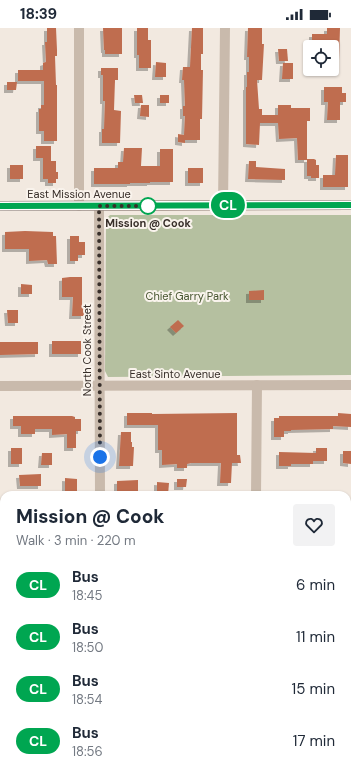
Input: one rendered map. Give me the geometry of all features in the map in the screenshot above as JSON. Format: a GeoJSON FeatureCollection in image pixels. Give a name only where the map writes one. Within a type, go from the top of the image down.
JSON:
{"type":"FeatureCollection","features":[{"type":"Feature","properties":{"kind":"main road","name":"East Mission Avenue"},"geometry":{"type":"LineString","coordinates":[[0,206],[351,205]]}},
{"type":"Feature","properties":{"kind":"street"},"geometry":{"type":"LineString","coordinates":[[78,206],[79,28]]}},
{"type":"Feature","properties":{"kind":"street"},"geometry":{"type":"LineString","coordinates":[[223,205],[225,28]]}},
{"type":"Feature","properties":{"kind":"street","name":"North Cook Street"},"geometry":{"type":"LineString","coordinates":[[99,206],[100,491]]}},
{"type":"Feature","properties":{"kind":"street","name":"East Sinto Avenue"},"geometry":{"type":"LineString","coordinates":[[0,386],[351,384]]}},
{"type":"Feature","properties":{"kind":"street"},"geometry":{"type":"LineString","coordinates":[[256,491],[257,385]]}},
{"type":"Feature","properties":{"kind":"green space","name":"Chief Garry Park"},"geometry":{"type":"Polygon","coordinates":[[[110,215],[351,215],[351,375],[108,377],[105,371],[106,219],[110,215]]]}},
{"type":"Feature","properties":{"kind":"building"},"geometry":{"type":"Polygon","coordinates":[[[47,28],[56,28],[57,56],[55,56],[57,85],[57,141],[44,141],[44,131],[39,131],[39,109],[41,109],[41,105],[44,105],[44,81],[18,81],[18,70],[43,70],[43,63],[46,62],[45,42],[47,42],[47,28]]]}},
{"type":"Feature","properties":{"kind":"building"},"geometry":{"type":"Polygon","coordinates":[[[103,28],[122,28],[122,54],[105,54],[103,28]]]}},
{"type":"Feature","properties":{"kind":"building"},"geometry":{"type":"Polygon","coordinates":[[[137,28],[148,28],[148,40],[151,40],[151,68],[139,68],[139,55],[137,55],[137,28]]]}},
{"type":"Feature","properties":{"kind":"building"},"geometry":{"type":"Polygon","coordinates":[[[192,28],[203,28],[203,54],[201,54],[201,70],[203,70],[202,119],[200,119],[200,140],[185,140],[185,143],[178,142],[178,134],[184,135],[185,116],[183,116],[183,106],[185,106],[184,80],[182,80],[183,67],[190,67],[192,28]]]}},
{"type":"Feature","properties":{"kind":"building"},"geometry":{"type":"Polygon","coordinates":[[[248,28],[262,28],[262,44],[264,44],[262,80],[257,80],[259,109],[262,109],[262,115],[278,115],[278,105],[291,105],[291,108],[310,108],[310,121],[307,121],[307,160],[298,160],[297,138],[279,139],[278,123],[260,123],[259,145],[246,144],[246,87],[247,72],[249,72],[249,57],[247,57],[248,28]]]}},
{"type":"Feature","properties":{"kind":"building"},"geometry":{"type":"Polygon","coordinates":[[[327,28],[340,28],[339,60],[339,40],[312,40],[312,34],[327,34],[327,28]]]}},
{"type":"Feature","properties":{"kind":"building"},"geometry":{"type":"Polygon","coordinates":[[[278,49],[287,49],[288,61],[279,61],[278,49]]]}},
{"type":"Feature","properties":{"kind":"building"},"geometry":{"type":"Polygon","coordinates":[[[156,62],[166,63],[166,77],[155,77],[156,62]]]}},
{"type":"Feature","properties":{"kind":"building"},"geometry":{"type":"Polygon","coordinates":[[[283,63],[293,63],[293,79],[282,79],[283,63]]]}},
{"type":"Feature","properties":{"kind":"building"},"geometry":{"type":"Polygon","coordinates":[[[101,68],[118,68],[118,80],[115,80],[114,110],[121,111],[120,143],[102,143],[105,101],[103,101],[103,75],[101,75],[101,68]]]}},
{"type":"Feature","properties":{"kind":"building"},"geometry":{"type":"Polygon","coordinates":[[[7,82],[17,82],[16,90],[7,90],[7,82]]]}},
{"type":"Feature","properties":{"kind":"building"},"geometry":{"type":"Polygon","coordinates":[[[324,87],[342,87],[342,93],[346,93],[346,102],[340,102],[340,120],[327,120],[328,102],[324,102],[324,87]]]}},
{"type":"Feature","properties":{"kind":"building"},"geometry":{"type":"Polygon","coordinates":[[[134,95],[142,95],[143,103],[135,103],[134,95]]]}},
{"type":"Feature","properties":{"kind":"building"},"geometry":{"type":"Polygon","coordinates":[[[160,95],[169,95],[169,103],[160,103],[160,95]]]}},
{"type":"Feature","properties":{"kind":"building"},"geometry":{"type":"Polygon","coordinates":[[[141,105],[149,105],[149,117],[140,116],[141,105]]]}},
{"type":"Feature","properties":{"kind":"building"},"geometry":{"type":"Polygon","coordinates":[[[36,146],[51,146],[51,161],[56,161],[56,172],[58,172],[58,179],[56,179],[56,183],[48,183],[48,179],[43,179],[43,158],[36,158],[36,146]]]}},
{"type":"Feature","properties":{"kind":"building"},"geometry":{"type":"Polygon","coordinates":[[[124,148],[142,148],[141,166],[160,166],[160,149],[173,149],[173,182],[94,184],[94,168],[118,168],[118,162],[123,162],[124,148]]]}},
{"type":"Feature","properties":{"kind":"building"},"geometry":{"type":"Polygon","coordinates":[[[336,155],[348,155],[348,187],[323,187],[323,175],[335,175],[336,155]]]}},
{"type":"Feature","properties":{"kind":"building"},"geometry":{"type":"Polygon","coordinates":[[[307,159],[316,160],[316,165],[319,165],[319,178],[311,178],[311,176],[307,176],[307,159]]]}},
{"type":"Feature","properties":{"kind":"building"},"geometry":{"type":"Polygon","coordinates":[[[249,161],[256,161],[256,167],[285,169],[285,180],[248,179],[249,161]]]}},
{"type":"Feature","properties":{"kind":"building"},"geometry":{"type":"Polygon","coordinates":[[[10,165],[23,165],[23,179],[10,179],[10,165]]]}},
{"type":"Feature","properties":{"kind":"building"},"geometry":{"type":"Polygon","coordinates":[[[188,168],[203,168],[203,183],[188,183],[188,168]]]}},
{"type":"Feature","properties":{"kind":"building"},"geometry":{"type":"Polygon","coordinates":[[[5,232],[53,232],[53,236],[56,236],[57,264],[48,264],[47,260],[29,261],[29,249],[5,249],[5,232]]]}},
{"type":"Feature","properties":{"kind":"building"},"geometry":{"type":"Polygon","coordinates":[[[70,236],[79,236],[79,242],[85,242],[85,255],[78,255],[78,261],[70,261],[70,236]]]}},
{"type":"Feature","properties":{"kind":"building"},"geometry":{"type":"Polygon","coordinates":[[[82,277],[82,306],[84,306],[84,316],[72,316],[73,297],[62,297],[62,278],[82,277]]]}},
{"type":"Feature","properties":{"kind":"building"},"geometry":{"type":"Polygon","coordinates":[[[21,284],[32,285],[32,294],[21,294],[21,284]]]}},
{"type":"Feature","properties":{"kind":"building"},"geometry":{"type":"Polygon","coordinates":[[[264,290],[264,300],[249,300],[249,291],[264,290]]]}},
{"type":"Feature","properties":{"kind":"building"},"geometry":{"type":"Polygon","coordinates":[[[7,310],[18,310],[18,323],[8,323],[7,310]]]}},
{"type":"Feature","properties":{"kind":"building"},"geometry":{"type":"Polygon","coordinates":[[[178,320],[184,326],[176,333],[170,327],[178,320]]]}},
{"type":"Feature","properties":{"kind":"building"},"geometry":{"type":"Polygon","coordinates":[[[52,341],[81,341],[81,354],[52,354],[52,341]]]}},
{"type":"Feature","properties":{"kind":"building"},"geometry":{"type":"Polygon","coordinates":[[[0,342],[38,342],[38,354],[0,355],[0,342]]]}},
{"type":"Feature","properties":{"kind":"building"},"geometry":{"type":"Polygon","coordinates":[[[127,413],[237,413],[237,455],[240,455],[241,463],[232,463],[231,483],[220,483],[221,463],[191,463],[187,464],[187,468],[177,468],[177,464],[162,465],[162,450],[158,450],[158,425],[127,425],[127,413]]]}},
{"type":"Feature","properties":{"kind":"building"},"geometry":{"type":"Polygon","coordinates":[[[338,413],[351,414],[351,427],[333,426],[333,429],[291,430],[284,431],[284,437],[274,437],[274,418],[279,418],[279,416],[338,416],[338,413]]]}},
{"type":"Feature","properties":{"kind":"building"},"geometry":{"type":"Polygon","coordinates":[[[13,416],[72,416],[75,417],[75,419],[81,419],[81,431],[76,431],[76,448],[67,448],[67,434],[52,435],[52,429],[35,429],[35,434],[21,434],[21,426],[13,426],[13,416]]]}},
{"type":"Feature","properties":{"kind":"building"},"geometry":{"type":"Polygon","coordinates":[[[121,432],[131,432],[132,447],[134,447],[133,466],[119,466],[121,432]]]}},
{"type":"Feature","properties":{"kind":"building"},"geometry":{"type":"Polygon","coordinates":[[[11,448],[22,448],[22,464],[11,464],[11,448]]]}},
{"type":"Feature","properties":{"kind":"building"},"geometry":{"type":"Polygon","coordinates":[[[316,448],[327,448],[327,461],[313,461],[313,464],[291,464],[291,466],[279,466],[279,452],[316,453],[316,448]]]}},
{"type":"Feature","properties":{"kind":"building"},"geometry":{"type":"Polygon","coordinates":[[[343,451],[351,451],[351,464],[343,463],[343,451]]]}},
{"type":"Feature","properties":{"kind":"building"},"geometry":{"type":"Polygon","coordinates":[[[42,453],[52,453],[52,465],[41,465],[42,453]]]}},
{"type":"Feature","properties":{"kind":"building"},"geometry":{"type":"Polygon","coordinates":[[[41,474],[41,486],[20,486],[19,475],[41,474]]]}},
{"type":"Feature","properties":{"kind":"building"},"geometry":{"type":"Polygon","coordinates":[[[65,478],[77,479],[77,491],[65,491],[65,478]]]}},
{"type":"Feature","properties":{"kind":"building"},"geometry":{"type":"Polygon","coordinates":[[[177,479],[187,479],[186,487],[177,487],[177,479]]]}},
{"type":"Feature","properties":{"kind":"building"},"geometry":{"type":"Polygon","coordinates":[[[138,480],[138,491],[117,491],[117,481],[138,480]]]}},
{"type":"Feature","properties":{"kind":"building"},"geometry":{"type":"Polygon","coordinates":[[[157,482],[169,483],[168,491],[157,491],[157,482]]]}},
{"type":"Feature","properties":{"kind":"bus line","name":"CL"},"geometry":{"type":"LineString","coordinates":[[0,206],[351,205]]}},
{"type":"Feature","properties":{"kind":"place","name":"Mission @ Cook"},"geometry":{"type":"Point","coordinates":[148,206]}},
{"type":"Feature","properties":{"kind":"route"},"geometry":{"type":"LineString","coordinates":[[100,457],[99,206],[151,206],[148,206]]}}]}
